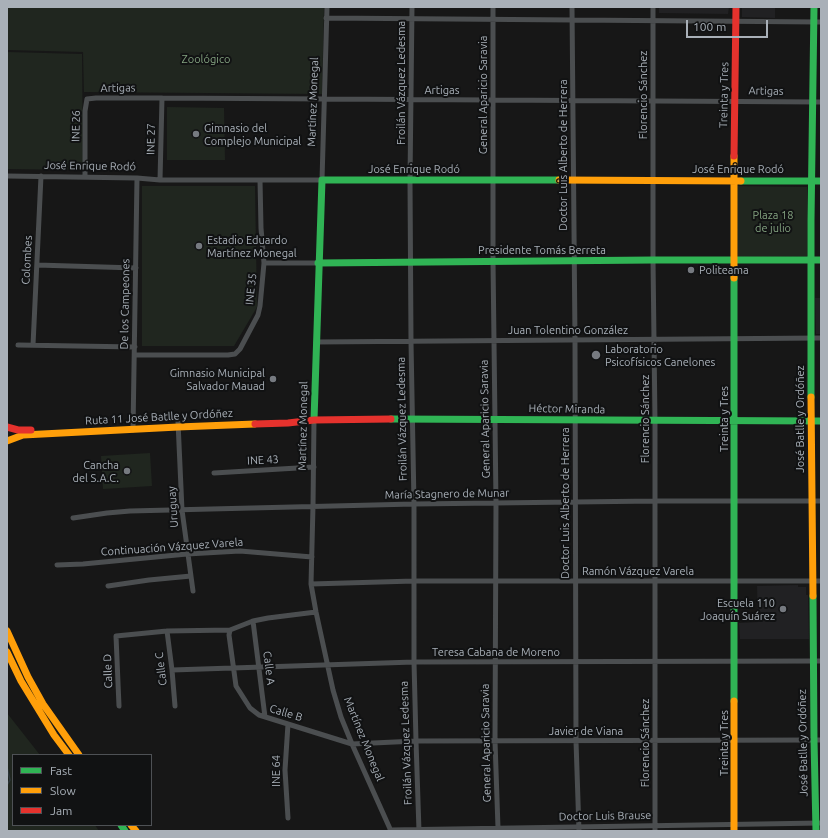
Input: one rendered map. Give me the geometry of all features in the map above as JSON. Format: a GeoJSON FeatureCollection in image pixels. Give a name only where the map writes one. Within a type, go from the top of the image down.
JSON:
{"type":"FeatureCollection","features":[{"type":"Feature","properties":{"kind":"main road","name":"Treinta y Tres"},"geometry":{"type":"LineString","coordinates":[[734,827],[734,180],[736,7]]}},
{"type":"Feature","properties":{"kind":"main road","name":"José Batlle y Ordóñez"},"geometry":{"type":"LineString","coordinates":[[814,7],[817,22],[817,102],[812,181],[811,421],[813,661],[817,740],[818,823],[816,831]]}},
{"type":"Feature","properties":{"kind":"main road","name":"José Enrique Rodó"},"geometry":{"type":"LineString","coordinates":[[322,180],[821,181]]}},
{"type":"Feature","properties":{"kind":"main road","name":"Martínez Monegal"},"geometry":{"type":"LineString","coordinates":[[314,417],[322,180]]}},
{"type":"Feature","properties":{"kind":"main road","name":"Presidente Tomás Berreta"},"geometry":{"type":"LineString","coordinates":[[318,263],[821,260]]}},
{"type":"Feature","properties":{"kind":"main road","name":"Héctor Miranda"},"geometry":{"type":"LineString","coordinates":[[314,417],[655,421],[821,421]]}},
{"type":"Feature","properties":{"kind":"main road","name":"Ruta 11 José Batlle y Ordóñez"},"geometry":{"type":"LineString","coordinates":[[7,441],[34,434],[178,424],[288,423],[314,417]]}},
{"type":"Feature","properties":{"kind":"main road","name":"Ruta 11 José Batlle y Ordóñez"},"geometry":{"type":"LineString","coordinates":[[7,427],[18,430],[27,430],[133,427]]}},
{"type":"Feature","properties":{"kind":"main road"},"geometry":{"type":"LineString","coordinates":[[7,631],[28,677],[43,704],[78,754]]}},
{"type":"Feature","properties":{"kind":"main road"},"geometry":{"type":"LineString","coordinates":[[7,652],[21,681],[54,735],[68,754]]}},
{"type":"Feature","properties":{"kind":"street","name":"Martínez Monegal"},"geometry":{"type":"LineString","coordinates":[[322,180],[327,7]]}},
{"type":"Feature","properties":{"kind":"street","name":"Froilán Vázquez Ledesma"},"geometry":{"type":"LineString","coordinates":[[412,7],[410,342],[413,419],[414,662],[419,830]]}},
{"type":"Feature","properties":{"kind":"street","name":"General Aparicio Saravia"},"geometry":{"type":"LineString","coordinates":[[493,7],[493,261],[496,503],[495,741],[497,830]]}},
{"type":"Feature","properties":{"kind":"street","name":"Doctor Luis Alberto de Herrera"},"geometry":{"type":"LineString","coordinates":[[572,7],[576,741],[579,829]]}},
{"type":"Feature","properties":{"kind":"street","name":"Florencio Sánchez"},"geometry":{"type":"LineString","coordinates":[[653,7],[653,260],[655,340],[656,581],[655,828]]}},
{"type":"Feature","properties":{"kind":"street"},"geometry":{"type":"LineString","coordinates":[[326,18],[817,22]]}},
{"type":"Feature","properties":{"kind":"street","name":"INE 27"},"geometry":{"type":"LineString","coordinates":[[160,180],[162,98]]}},
{"type":"Feature","properties":{"kind":"street","name":"Artigas"},"geometry":{"type":"LineString","coordinates":[[87,99],[653,100],[817,102]]}},
{"type":"Feature","properties":{"kind":"street","name":"INE 26"},"geometry":{"type":"LineString","coordinates":[[86,177],[85,111],[87,99]]}},
{"type":"Feature","properties":{"kind":"street","name":"José Enrique Rodó"},"geometry":{"type":"LineString","coordinates":[[7,176],[138,178],[160,180],[322,180]]}},
{"type":"Feature","properties":{"kind":"street","name":"Colombes"},"geometry":{"type":"LineString","coordinates":[[33,345],[41,176]]}},
{"type":"Feature","properties":{"kind":"street","name":"De los Campeones"},"geometry":{"type":"LineString","coordinates":[[133,427],[138,178]]}},
{"type":"Feature","properties":{"kind":"street","name":"INE 35"},"geometry":{"type":"LineString","coordinates":[[134,355],[228,355],[235,354],[240,349],[258,315],[260,306],[264,263],[261,228],[260,180]]}},
{"type":"Feature","properties":{"kind":"street","name":"Presidente Tomás Berreta"},"geometry":{"type":"LineString","coordinates":[[264,263],[318,263]]}},
{"type":"Feature","properties":{"kind":"street"},"geometry":{"type":"LineString","coordinates":[[37,265],[136,268]]}},
{"type":"Feature","properties":{"kind":"street","name":"Juan Tolentino González"},"geometry":{"type":"LineString","coordinates":[[316,342],[821,338]]}},
{"type":"Feature","properties":{"kind":"street"},"geometry":{"type":"LineString","coordinates":[[18,345],[135,347]]}},
{"type":"Feature","properties":{"kind":"street","name":"Martínez Monegal"},"geometry":{"type":"LineString","coordinates":[[314,417],[311,584],[316,612],[333,690],[339,710],[352,744],[391,830]]}},
{"type":"Feature","properties":{"kind":"street","name":"Uruguay"},"geometry":{"type":"LineString","coordinates":[[178,424],[182,510],[193,591]]}},
{"type":"Feature","properties":{"kind":"street","name":"INE 43"},"geometry":{"type":"LineString","coordinates":[[214,473],[314,468]]}},
{"type":"Feature","properties":{"kind":"street","name":"María Stagnero de Munar"},"geometry":{"type":"LineString","coordinates":[[73,518],[130,511],[313,506],[655,501],[821,501]]}},
{"type":"Feature","properties":{"kind":"street","name":"Continuación Vázquez Varela"},"geometry":{"type":"LineString","coordinates":[[58,565],[240,551],[312,557]]}},
{"type":"Feature","properties":{"kind":"street"},"geometry":{"type":"LineString","coordinates":[[108,586],[191,576]]}},
{"type":"Feature","properties":{"kind":"street","name":"Ramón Vázquez Varela"},"geometry":{"type":"LineString","coordinates":[[311,584],[414,581],[821,581]]}},
{"type":"Feature","properties":{"kind":"street"},"geometry":{"type":"LineString","coordinates":[[166,631],[230,630],[268,618],[316,612]]}},
{"type":"Feature","properties":{"kind":"street","name":"Calle A"},"geometry":{"type":"LineString","coordinates":[[253,622],[265,717]]}},
{"type":"Feature","properties":{"kind":"street","name":"Calle B"},"geometry":{"type":"LineString","coordinates":[[230,630],[229,635],[236,686],[250,708],[259,715],[352,744]]}},
{"type":"Feature","properties":{"kind":"street","name":"Calle D"},"geometry":{"type":"LineString","coordinates":[[119,706],[116,636],[166,631]]}},
{"type":"Feature","properties":{"kind":"street","name":"Calle C"},"geometry":{"type":"LineString","coordinates":[[166,631],[172,670],[175,706]]}},
{"type":"Feature","properties":{"kind":"street","name":"Teresa Cabana de Moreno"},"geometry":{"type":"LineString","coordinates":[[172,670],[414,662],[821,661]]}},
{"type":"Feature","properties":{"kind":"street","name":"INE 64"},"geometry":{"type":"LineString","coordinates":[[288,724],[285,770],[288,818]]}},
{"type":"Feature","properties":{"kind":"street","name":"Javier de Viana"},"geometry":{"type":"LineString","coordinates":[[352,744],[416,741],[817,740]]}},
{"type":"Feature","properties":{"kind":"street","name":"Doctor Luis Brause"},"geometry":{"type":"LineString","coordinates":[[391,830],[734,827],[818,823]]}},
{"type":"Feature","properties":{"kind":"shaded area"},"geometry":{"type":"Polygon","coordinates":[[[659,7],[729,7],[728,14],[659,13],[659,7]]]}},
{"type":"Feature","properties":{"kind":"shaded area"},"geometry":{"type":"Polygon","coordinates":[[[742,7],[775,7],[775,18],[742,17],[742,7]]]}},
{"type":"Feature","properties":{"kind":"shaded area"},"geometry":{"type":"Polygon","coordinates":[[[815,298],[821,298],[821,334],[816,334],[815,298]]]}},
{"type":"Feature","properties":{"kind":"shaded area","name":"Escuela 110 Joaquín Suárez"},"geometry":{"type":"Polygon","coordinates":[[[798,585],[798,587],[806,587],[806,595],[808,595],[809,639],[740,639],[739,623],[758,622],[757,586],[798,585]]]}},
{"type":"Feature","properties":{"kind":"green space","name":"Zoológico"},"geometry":{"type":"Polygon","coordinates":[[[7,7],[324,7],[322,94],[84,92],[83,52],[7,50],[7,7]]]}},
{"type":"Feature","properties":{"kind":"green space"},"geometry":{"type":"Polygon","coordinates":[[[7,52],[82,54],[83,170],[7,169],[7,52]]]}},
{"type":"Feature","properties":{"kind":"green space","name":"Gimnasio del Complejo Municipal"},"geometry":{"type":"Polygon","coordinates":[[[167,107],[224,108],[225,160],[167,160],[167,107]]]}},
{"type":"Feature","properties":{"kind":"green space","name":"Estadio Eduardo Martínez Monegal"},"geometry":{"type":"Polygon","coordinates":[[[142,186],[255,186],[257,307],[234,346],[142,346],[142,186]]]}},
{"type":"Feature","properties":{"kind":"green space","name":"Plaza 18 de julio"},"geometry":{"type":"Polygon","coordinates":[[[737,186],[807,187],[807,256],[738,257],[737,186]]]}},
{"type":"Feature","properties":{"kind":"green space","name":"Cancha del S.A.C."},"geometry":{"type":"Polygon","coordinates":[[[150,453],[152,486],[103,489],[101,456],[150,453]]]}},
{"type":"Feature","properties":{"kind":"green space"},"geometry":{"type":"Polygon","coordinates":[[[7,713],[39,754],[12,754],[12,826],[96,826],[99,831],[7,831],[7,713]]]}},
{"type":"Feature","properties":{"kind":"waterway"},"geometry":{"type":"LineString","coordinates":[[7,767],[10,780],[7,785]]}},
{"type":"Feature","properties":{"kind":"traffic: fast"},"geometry":{"type":"LineString","coordinates":[[811,397],[811,220],[814,7]]}},
{"type":"Feature","properties":{"kind":"traffic: fast"},"geometry":{"type":"LineString","coordinates":[[314,420],[322,180],[559,180]]}},
{"type":"Feature","properties":{"kind":"traffic: fast"},"geometry":{"type":"LineString","coordinates":[[741,181],[821,181]]}},
{"type":"Feature","properties":{"kind":"traffic: fast"},"geometry":{"type":"LineString","coordinates":[[318,263],[821,260]]}},
{"type":"Feature","properties":{"kind":"traffic: fast"},"geometry":{"type":"LineString","coordinates":[[734,278],[734,701]]}},
{"type":"Feature","properties":{"kind":"traffic: fast"},"geometry":{"type":"LineString","coordinates":[[391,419],[821,421]]}},
{"type":"Feature","properties":{"kind":"traffic: fast"},"geometry":{"type":"LineString","coordinates":[[813,596],[816,831]]}},
{"type":"Feature","properties":{"kind":"traffic: fast"},"geometry":{"type":"LineString","coordinates":[[122,826],[125,831]]}},
{"type":"Feature","properties":{"kind":"traffic: slow"},"geometry":{"type":"LineString","coordinates":[[734,156],[734,278]]}},
{"type":"Feature","properties":{"kind":"traffic: slow"},"geometry":{"type":"LineString","coordinates":[[559,180],[741,181]]}},
{"type":"Feature","properties":{"kind":"traffic: slow"},"geometry":{"type":"LineString","coordinates":[[811,397],[813,596]]}},
{"type":"Feature","properties":{"kind":"traffic: slow"},"geometry":{"type":"LineString","coordinates":[[7,441],[23,435],[255,424]]}},
{"type":"Feature","properties":{"kind":"traffic: slow"},"geometry":{"type":"LineString","coordinates":[[7,631],[28,677],[43,704],[78,754]]}},
{"type":"Feature","properties":{"kind":"traffic: slow"},"geometry":{"type":"LineString","coordinates":[[7,652],[21,681],[54,735],[68,754]]}},
{"type":"Feature","properties":{"kind":"traffic: slow"},"geometry":{"type":"LineString","coordinates":[[734,701],[734,831]]}},
{"type":"Feature","properties":{"kind":"traffic: slow"},"geometry":{"type":"LineString","coordinates":[[132,826],[136,831]]}},
{"type":"Feature","properties":{"kind":"traffic: jam"},"geometry":{"type":"LineString","coordinates":[[734,156],[736,7]]}},
{"type":"Feature","properties":{"kind":"traffic: jam"},"geometry":{"type":"LineString","coordinates":[[255,424],[288,423],[314,420],[391,419]]}},
{"type":"Feature","properties":{"kind":"traffic: jam"},"geometry":{"type":"LineString","coordinates":[[7,427],[18,430],[31,430]]}},
{"type":"Feature","properties":{"kind":"place","name":"Gimnasio del Complejo Municipal"},"geometry":{"type":"Point","coordinates":[196,134]}},
{"type":"Feature","properties":{"kind":"place","name":"Estadio Eduardo Martínez Monegal"},"geometry":{"type":"Point","coordinates":[199,246]}},
{"type":"Feature","properties":{"kind":"place","name":"Politeama"},"geometry":{"type":"Point","coordinates":[691,270]}},
{"type":"Feature","properties":{"kind":"place","name":"Laboratorio Psicofísicos Canelones"},"geometry":{"type":"Point","coordinates":[596,355]}},
{"type":"Feature","properties":{"kind":"place","name":"Gimnasio Municipal Salvador Mauad"},"geometry":{"type":"Point","coordinates":[273,379]}},
{"type":"Feature","properties":{"kind":"place","name":"Cancha del S.A.C."},"geometry":{"type":"Point","coordinates":[127,471]}},
{"type":"Feature","properties":{"kind":"place","name":"Escuela 110 Joaquín Suárez"},"geometry":{"type":"Point","coordinates":[783,609]}}]}
